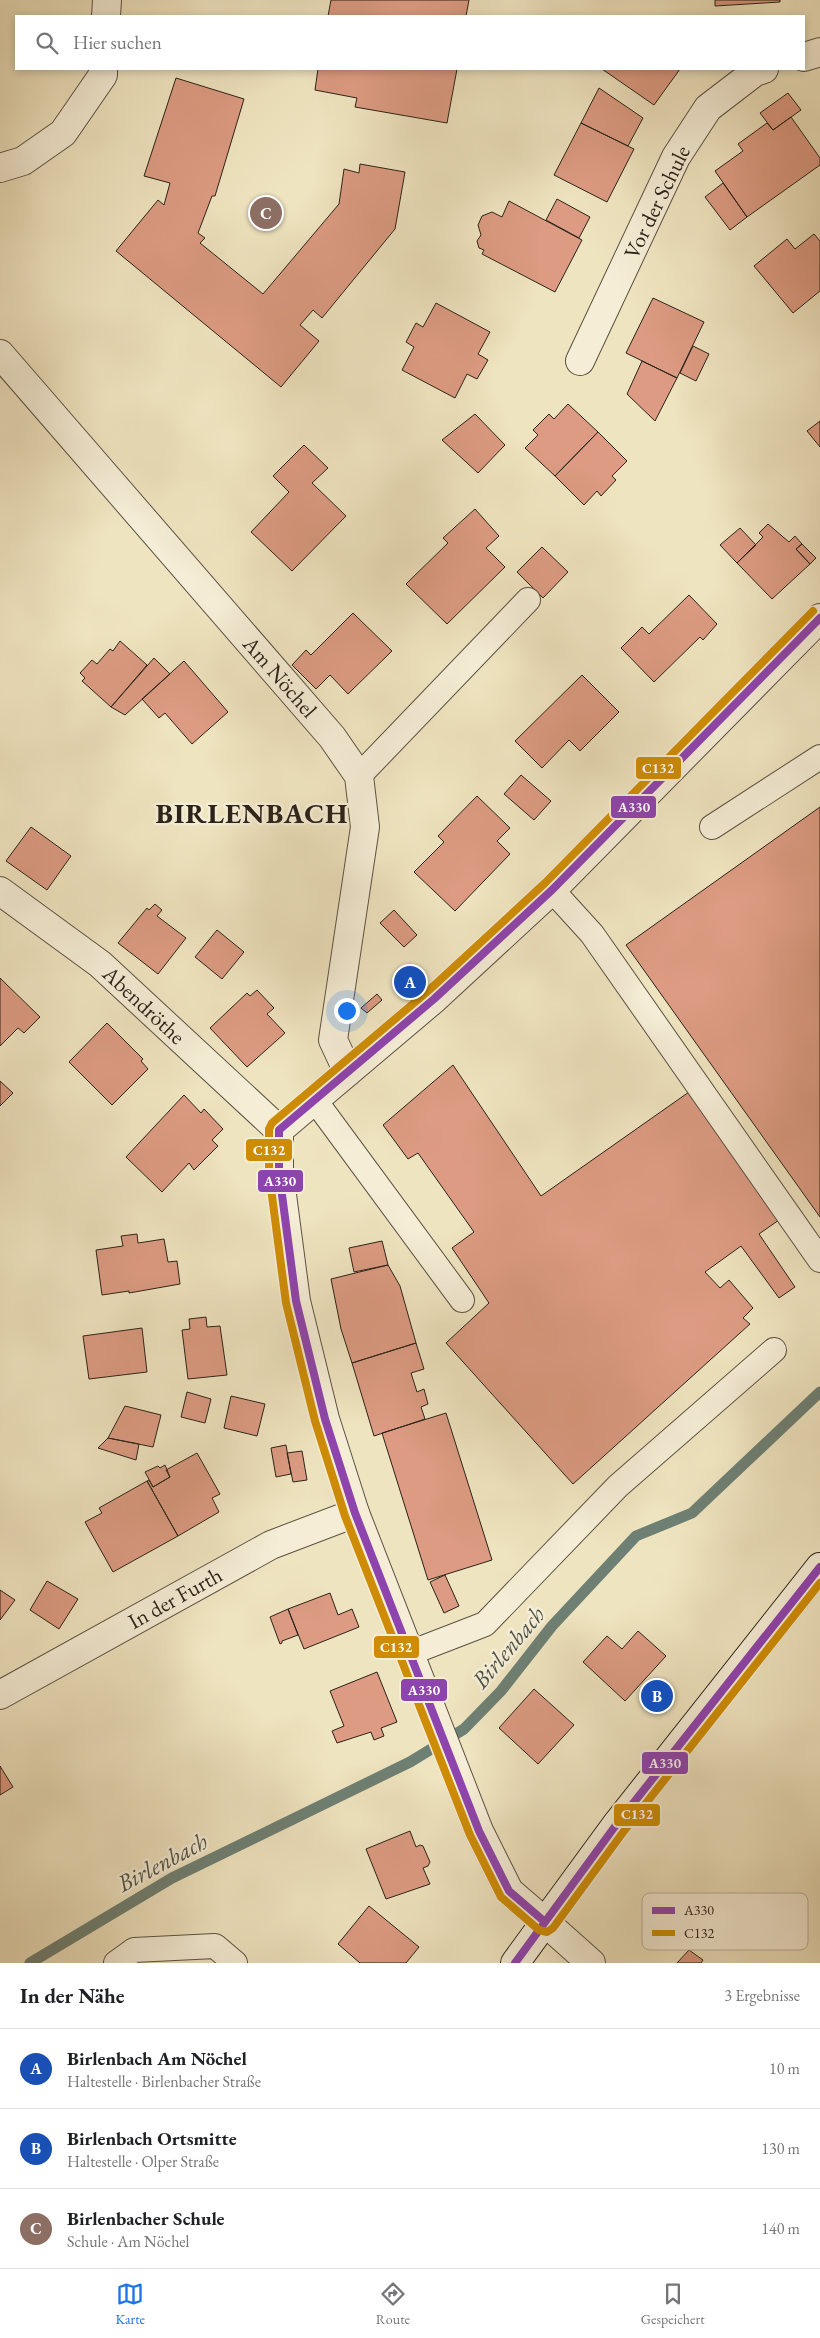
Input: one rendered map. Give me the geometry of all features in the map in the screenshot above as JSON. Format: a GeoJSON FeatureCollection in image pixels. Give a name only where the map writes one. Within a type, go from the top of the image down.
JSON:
{"type":"FeatureCollection","features":[{"type":"Feature","properties":{"kind":"street"},"geometry":{"type":"LineString","coordinates":[[106,15],[107,0]]}},
{"type":"Feature","properties":{"kind":"street"},"geometry":{"type":"LineString","coordinates":[[805,57],[820,52]]}},
{"type":"Feature","properties":{"kind":"street"},"geometry":{"type":"LineString","coordinates":[[0,168],[23,161],[63,133],[103,75],[103,70]]}},
{"type":"Feature","properties":{"kind":"street","name":"Vor der Schule"},"geometry":{"type":"LineString","coordinates":[[580,361],[676,157],[708,108],[755,72],[761,70]]}},
{"type":"Feature","properties":{"kind":"street","name":"Am Nöchel"},"geometry":{"type":"LineString","coordinates":[[0,354],[332,737],[359,776],[365,827],[333,1040],[348,1072]]}},
{"type":"Feature","properties":{"kind":"street"},"geometry":{"type":"LineString","coordinates":[[591,1963],[509,1891],[479,1831],[356,1513],[326,1420],[296,1301],[279,1172],[279,1130],[434,999],[552,890],[820,618]]}},
{"type":"Feature","properties":{"kind":"street","name":"Abendröthe"},"geometry":{"type":"LineString","coordinates":[[0,892],[100,964],[279,1130]]}},
{"type":"Feature","properties":{"kind":"street","name":"In der Furth"},"geometry":{"type":"LineString","coordinates":[[0,1695],[271,1545],[356,1513]]}},
{"type":"Feature","properties":{"kind":"street"},"geometry":{"type":"LineString","coordinates":[[515,1963],[616,1825],[820,1566]]}},
{"type":"Feature","properties":{"kind":"lane"},"geometry":{"type":"LineString","coordinates":[[359,776],[528,600]]}},
{"type":"Feature","properties":{"kind":"lane"},"geometry":{"type":"LineString","coordinates":[[712,826],[820,757]]}},
{"type":"Feature","properties":{"kind":"lane"},"geometry":{"type":"LineString","coordinates":[[552,890],[592,934],[820,1260]]}},
{"type":"Feature","properties":{"kind":"lane"},"geometry":{"type":"LineString","coordinates":[[314,1100],[462,1300]]}},
{"type":"Feature","properties":{"kind":"lane"},"geometry":{"type":"LineString","coordinates":[[410,1654],[485,1624],[618,1486],[774,1350]]}},
{"type":"Feature","properties":{"kind":"lane"},"geometry":{"type":"LineString","coordinates":[[116,1963],[134,1950],[215,1946],[235,1963]]}},
{"type":"Feature","properties":{"kind":"building"},"geometry":{"type":"Polygon","coordinates":[[[331,0],[469,0],[466,15],[328,15],[331,0]]]}},
{"type":"Feature","properties":{"kind":"building"},"geometry":{"type":"Polygon","coordinates":[[[715,0],[780,0],[780,2],[715,6],[715,0]]]}},
{"type":"Feature","properties":{"kind":"building"},"geometry":{"type":"Polygon","coordinates":[[[318,70],[457,70],[447,123],[355,107],[357,98],[315,90],[318,70]]]}},
{"type":"Feature","properties":{"kind":"building"},"geometry":{"type":"Polygon","coordinates":[[[603,70],[679,70],[654,105],[603,70]]]}},
{"type":"Feature","properties":{"kind":"building"},"geometry":{"type":"Polygon","coordinates":[[[176,78],[244,99],[215,196],[212,196],[198,233],[205,238],[200,243],[263,294],[339,204],[344,169],[359,173],[360,164],[405,172],[395,229],[322,318],[313,310],[300,325],[319,341],[281,387],[116,251],[158,200],[164,205],[170,183],[144,176],[176,78]]]}},
{"type":"Feature","properties":{"kind":"building"},"geometry":{"type":"Polygon","coordinates":[[[599,88],[643,118],[628,146],[581,123],[599,88]]]}},
{"type":"Feature","properties":{"kind":"building"},"geometry":{"type":"Polygon","coordinates":[[[788,93],[801,110],[773,130],[760,113],[788,93]]]}},
{"type":"Feature","properties":{"kind":"building"},"geometry":{"type":"Polygon","coordinates":[[[791,117],[820,158],[820,165],[747,217],[715,171],[743,151],[738,144],[767,123],[773,130],[791,117]]]}},
{"type":"Feature","properties":{"kind":"building"},"geometry":{"type":"Polygon","coordinates":[[[581,123],[634,149],[607,202],[554,175],[581,123]]]}},
{"type":"Feature","properties":{"kind":"building"},"geometry":{"type":"Polygon","coordinates":[[[723,183],[747,217],[730,230],[705,197],[723,183]]]}},
{"type":"Feature","properties":{"kind":"building"},"geometry":{"type":"Polygon","coordinates":[[[557,199],[590,217],[579,238],[546,220],[557,199]]]}},
{"type":"Feature","properties":{"kind":"building"},"geometry":{"type":"Polygon","coordinates":[[[509,201],[582,240],[555,292],[482,254],[484,250],[479,248],[477,241],[481,235],[478,225],[482,216],[492,212],[502,217],[509,201]]]}},
{"type":"Feature","properties":{"kind":"building"},"geometry":{"type":"Polygon","coordinates":[[[814,234],[820,241],[820,291],[793,313],[754,266],[787,239],[795,249],[814,234]]]}},
{"type":"Feature","properties":{"kind":"building"},"geometry":{"type":"Polygon","coordinates":[[[653,298],[704,322],[677,378],[626,353],[653,298]]]}},
{"type":"Feature","properties":{"kind":"building"},"geometry":{"type":"Polygon","coordinates":[[[436,303],[490,332],[478,354],[488,360],[477,379],[467,374],[455,398],[402,370],[414,347],[406,342],[416,323],[423,327],[436,303]]]}},
{"type":"Feature","properties":{"kind":"building"},"geometry":{"type":"Polygon","coordinates":[[[693,346],[709,354],[696,381],[680,373],[693,346]]]}},
{"type":"Feature","properties":{"kind":"building"},"geometry":{"type":"Polygon","coordinates":[[[642,361],[677,378],[655,421],[627,394],[642,361]]]}},
{"type":"Feature","properties":{"kind":"building"},"geometry":{"type":"Polygon","coordinates":[[[568,404],[598,432],[555,476],[525,448],[538,435],[533,430],[549,414],[554,419],[568,404]]]}},
{"type":"Feature","properties":{"kind":"building"},"geometry":{"type":"Polygon","coordinates":[[[475,414],[505,445],[478,473],[442,440],[475,414]]]}},
{"type":"Feature","properties":{"kind":"building"},"geometry":{"type":"Polygon","coordinates":[[[820,421],[820,447],[807,431],[820,421]]]}},
{"type":"Feature","properties":{"kind":"building"},"geometry":{"type":"Polygon","coordinates":[[[598,432],[627,461],[612,476],[616,480],[601,496],[597,491],[584,505],[555,476],[598,432]]]}},
{"type":"Feature","properties":{"kind":"building"},"geometry":{"type":"Polygon","coordinates":[[[304,445],[328,468],[312,483],[346,516],[292,571],[251,532],[289,492],[273,476],[304,445]]]}},
{"type":"Feature","properties":{"kind":"building"},"geometry":{"type":"Polygon","coordinates":[[[475,509],[499,536],[486,548],[505,567],[447,624],[406,584],[448,543],[443,538],[475,509]]]}},
{"type":"Feature","properties":{"kind":"building"},"geometry":{"type":"Polygon","coordinates":[[[768,524],[789,542],[795,536],[802,544],[796,549],[810,564],[772,599],[737,563],[763,537],[759,533],[768,524]]]}},
{"type":"Feature","properties":{"kind":"building"},"geometry":{"type":"Polygon","coordinates":[[[740,528],[756,545],[737,563],[720,545],[740,528]]]}},
{"type":"Feature","properties":{"kind":"building"},"geometry":{"type":"Polygon","coordinates":[[[802,544],[816,558],[810,564],[796,549],[802,544]]]}},
{"type":"Feature","properties":{"kind":"building"},"geometry":{"type":"Polygon","coordinates":[[[542,547],[568,572],[543,598],[517,572],[542,547]]]}},
{"type":"Feature","properties":{"kind":"building"},"geometry":{"type":"Polygon","coordinates":[[[689,595],[717,624],[703,640],[700,637],[654,682],[621,648],[642,627],[649,634],[689,595]]]}},
{"type":"Feature","properties":{"kind":"building"},"geometry":{"type":"Polygon","coordinates":[[[353,613],[392,651],[348,694],[330,675],[316,689],[292,665],[306,650],[311,655],[353,613]]]}},
{"type":"Feature","properties":{"kind":"building"},"geometry":{"type":"Polygon","coordinates":[[[120,641],[147,665],[111,707],[82,681],[85,678],[80,673],[92,660],[97,664],[110,649],[113,651],[120,641]]]}},
{"type":"Feature","properties":{"kind":"building"},"geometry":{"type":"Polygon","coordinates":[[[154,658],[170,674],[125,715],[111,707],[154,658]]]}},
{"type":"Feature","properties":{"kind":"building"},"geometry":{"type":"Polygon","coordinates":[[[184,661],[228,712],[192,744],[165,713],[159,718],[142,699],[184,661]]]}},
{"type":"Feature","properties":{"kind":"building"},"geometry":{"type":"Polygon","coordinates":[[[582,675],[619,712],[580,751],[569,740],[542,768],[515,741],[582,675]]]}},
{"type":"Feature","properties":{"kind":"building"},"geometry":{"type":"Polygon","coordinates":[[[521,775],[551,801],[534,820],[504,794],[521,775]]]}},
{"type":"Feature","properties":{"kind":"building"},"geometry":{"type":"Polygon","coordinates":[[[477,796],[510,828],[497,841],[510,854],[455,911],[414,872],[444,842],[438,836],[477,796]]]}},
{"type":"Feature","properties":{"kind":"building"},"geometry":{"type":"Polygon","coordinates":[[[820,807],[820,1217],[626,945],[820,807]]]}},
{"type":"Feature","properties":{"kind":"building"},"geometry":{"type":"Polygon","coordinates":[[[31,827],[71,856],[47,890],[6,861],[31,827]]]}},
{"type":"Feature","properties":{"kind":"building"},"geometry":{"type":"Polygon","coordinates":[[[155,904],[162,910],[157,916],[186,938],[158,974],[118,943],[147,908],[149,910],[155,904]]]}},
{"type":"Feature","properties":{"kind":"building"},"geometry":{"type":"Polygon","coordinates":[[[394,910],[417,935],[404,947],[380,923],[394,910]]]}},
{"type":"Feature","properties":{"kind":"building"},"geometry":{"type":"Polygon","coordinates":[[[217,930],[244,952],[222,979],[195,957],[217,930]]]}},
{"type":"Feature","properties":{"kind":"building"},"geometry":{"type":"Polygon","coordinates":[[[0,978],[40,1017],[24,1033],[18,1028],[0,1046],[0,978]]]}},
{"type":"Feature","properties":{"kind":"building"},"geometry":{"type":"Polygon","coordinates":[[[257,990],[274,1008],[267,1014],[285,1033],[247,1067],[210,1028],[247,993],[250,996],[257,990]]]}},
{"type":"Feature","properties":{"kind":"building"},"geometry":{"type":"Polygon","coordinates":[[[377,994],[382,1000],[367,1013],[361,1008],[377,994]]]}},
{"type":"Feature","properties":{"kind":"building"},"geometry":{"type":"Polygon","coordinates":[[[107,1023],[143,1059],[141,1061],[148,1069],[112,1105],[69,1062],[107,1023]]]}},
{"type":"Feature","properties":{"kind":"building"},"geometry":{"type":"Polygon","coordinates":[[[453,1065],[541,1196],[689,1092],[779,1220],[759,1234],[795,1287],[779,1298],[741,1246],[705,1272],[720,1288],[729,1280],[753,1308],[743,1318],[750,1324],[573,1484],[446,1343],[489,1303],[452,1248],[474,1232],[418,1153],[408,1159],[383,1125],[453,1065]]]}},
{"type":"Feature","properties":{"kind":"building"},"geometry":{"type":"Polygon","coordinates":[[[0,1081],[13,1093],[0,1106],[0,1081]]]}},
{"type":"Feature","properties":{"kind":"building"},"geometry":{"type":"Polygon","coordinates":[[[184,1095],[201,1113],[204,1109],[223,1129],[212,1140],[218,1146],[194,1170],[189,1163],[162,1192],[126,1157],[184,1095]]]}},
{"type":"Feature","properties":{"kind":"building"},"geometry":{"type":"Polygon","coordinates":[[[137,1234],[138,1243],[164,1239],[168,1262],[177,1261],[180,1284],[129,1293],[129,1291],[102,1295],[96,1250],[123,1246],[121,1236],[137,1234]]]}},
{"type":"Feature","properties":{"kind":"building"},"geometry":{"type":"Polygon","coordinates":[[[382,1241],[388,1265],[354,1272],[349,1248],[382,1241]]]}},
{"type":"Feature","properties":{"kind":"building"},"geometry":{"type":"Polygon","coordinates":[[[388,1265],[400,1286],[416,1343],[352,1363],[341,1329],[331,1279],[388,1265]]]}},
{"type":"Feature","properties":{"kind":"building"},"geometry":{"type":"Polygon","coordinates":[[[206,1317],[207,1327],[220,1326],[227,1375],[188,1379],[182,1330],[190,1329],[189,1319],[206,1317]]]}},
{"type":"Feature","properties":{"kind":"building"},"geometry":{"type":"Polygon","coordinates":[[[142,1328],[147,1372],[89,1379],[83,1336],[142,1328]]]}},
{"type":"Feature","properties":{"kind":"building"},"geometry":{"type":"Polygon","coordinates":[[[416,1343],[424,1369],[411,1373],[417,1392],[424,1389],[428,1404],[421,1407],[425,1419],[374,1436],[352,1363],[416,1343]]]}},
{"type":"Feature","properties":{"kind":"building"},"geometry":{"type":"Polygon","coordinates":[[[187,1392],[211,1399],[205,1423],[181,1417],[187,1392]]]}},
{"type":"Feature","properties":{"kind":"building"},"geometry":{"type":"Polygon","coordinates":[[[231,1396],[265,1404],[257,1436],[224,1428],[231,1396]]]}},
{"type":"Feature","properties":{"kind":"building"},"geometry":{"type":"Polygon","coordinates":[[[125,1406],[161,1415],[153,1447],[108,1438],[125,1406]]]}},
{"type":"Feature","properties":{"kind":"building"},"geometry":{"type":"Polygon","coordinates":[[[446,1413],[492,1560],[428,1580],[382,1433],[446,1413]]]}},
{"type":"Feature","properties":{"kind":"building"},"geometry":{"type":"Polygon","coordinates":[[[108,1438],[139,1444],[136,1460],[98,1448],[108,1438]]]}},
{"type":"Feature","properties":{"kind":"building"},"geometry":{"type":"Polygon","coordinates":[[[286,1445],[291,1474],[276,1477],[271,1448],[286,1445]]]}},
{"type":"Feature","properties":{"kind":"building"},"geometry":{"type":"Polygon","coordinates":[[[302,1451],[307,1480],[293,1482],[287,1453],[302,1451]]]}},
{"type":"Feature","properties":{"kind":"building"},"geometry":{"type":"Polygon","coordinates":[[[197,1453],[220,1494],[212,1498],[219,1512],[178,1536],[147,1481],[149,1480],[153,1487],[170,1477],[166,1470],[197,1453]]]}},
{"type":"Feature","properties":{"kind":"building"},"geometry":{"type":"Polygon","coordinates":[[[165,1465],[170,1477],[153,1487],[145,1472],[165,1465]]]}},
{"type":"Feature","properties":{"kind":"building"},"geometry":{"type":"Polygon","coordinates":[[[147,1481],[178,1536],[113,1572],[85,1522],[102,1513],[99,1508],[147,1481]]]}},
{"type":"Feature","properties":{"kind":"building"},"geometry":{"type":"Polygon","coordinates":[[[445,1575],[459,1606],[444,1613],[430,1582],[445,1575]]]}},
{"type":"Feature","properties":{"kind":"building"},"geometry":{"type":"Polygon","coordinates":[[[47,1581],[78,1599],[59,1629],[30,1610],[47,1581]]]}},
{"type":"Feature","properties":{"kind":"building"},"geometry":{"type":"Polygon","coordinates":[[[0,1590],[15,1600],[0,1620],[0,1590]]]}},
{"type":"Feature","properties":{"kind":"building"},"geometry":{"type":"Polygon","coordinates":[[[330,1593],[338,1615],[352,1609],[359,1627],[304,1649],[288,1609],[330,1593]]]}},
{"type":"Feature","properties":{"kind":"building"},"geometry":{"type":"Polygon","coordinates":[[[288,1609],[298,1635],[282,1641],[280,1644],[270,1617],[288,1609]]]}},
{"type":"Feature","properties":{"kind":"building"},"geometry":{"type":"Polygon","coordinates":[[[638,1631],[666,1656],[625,1701],[583,1662],[607,1636],[622,1649],[638,1631]]]}},
{"type":"Feature","properties":{"kind":"building"},"geometry":{"type":"Polygon","coordinates":[[[377,1672],[397,1722],[381,1728],[384,1736],[374,1740],[371,1732],[337,1743],[332,1731],[344,1726],[330,1691],[377,1672]]]}},
{"type":"Feature","properties":{"kind":"building"},"geometry":{"type":"Polygon","coordinates":[[[534,1689],[574,1725],[538,1764],[499,1728],[534,1689]]]}},
{"type":"Feature","properties":{"kind":"building"},"geometry":{"type":"Polygon","coordinates":[[[0,1766],[13,1787],[0,1795],[0,1766]]]}},
{"type":"Feature","properties":{"kind":"building"},"geometry":{"type":"Polygon","coordinates":[[[410,1831],[416,1847],[423,1846],[430,1862],[428,1866],[423,1868],[430,1884],[386,1899],[366,1849],[410,1831]]]}},
{"type":"Feature","properties":{"kind":"building"},"geometry":{"type":"Polygon","coordinates":[[[369,1906],[419,1947],[406,1963],[360,1963],[338,1944],[369,1906]]]}},
{"type":"Feature","properties":{"kind":"building"},"geometry":{"type":"Polygon","coordinates":[[[689,1950],[703,1960],[701,1963],[677,1963],[689,1950]]]}},
{"type":"Feature","properties":{"kind":"waterway","name":"Birlenbach"},"geometry":{"type":"LineString","coordinates":[[30,1963],[172,1878],[410,1762],[464,1729],[501,1691],[552,1626],[636,1536],[692,1513],[820,1392]]}},
{"type":"Feature","properties":{"kind":"transit line","name":"C132"},"geometry":{"type":"LineString","coordinates":[[813,611],[545,883],[427,992],[272,1123],[269,1129],[269,1173],[286,1303],[315,1421],[345,1516],[470,1835],[501,1897],[539,1930],[547,1932],[553,1928],[624,1831],[820,1583]]}},
{"type":"Feature","properties":{"kind":"transit line","name":"A330"},"geometry":{"type":"LineString","coordinates":[[545,1922],[509,1891],[479,1831],[355,1513],[325,1419],[296,1301],[279,1172],[279,1130],[434,999],[552,890],[820,618]]}},
{"type":"Feature","properties":{"kind":"transit line","name":"A330"},"geometry":{"type":"LineString","coordinates":[[515,1963],[616,1825],[820,1567]]}},
{"type":"Feature","properties":{"kind":"place","name":"Birlenbacher Schule"},"geometry":{"type":"Point","coordinates":[266,213]}},
{"type":"Feature","properties":{"kind":"place","name":"Birlenbach Am Nöchel"},"geometry":{"type":"Point","coordinates":[410,982]}},
{"type":"Feature","properties":{"kind":"place","name":"Birlenbach Ortsmitte"},"geometry":{"type":"Point","coordinates":[657,1696]}},
{"type":"Feature","properties":{"kind":"district","name":"BIRLENBACH"},"geometry":{"type":"Point","coordinates":[252,813]}}]}
